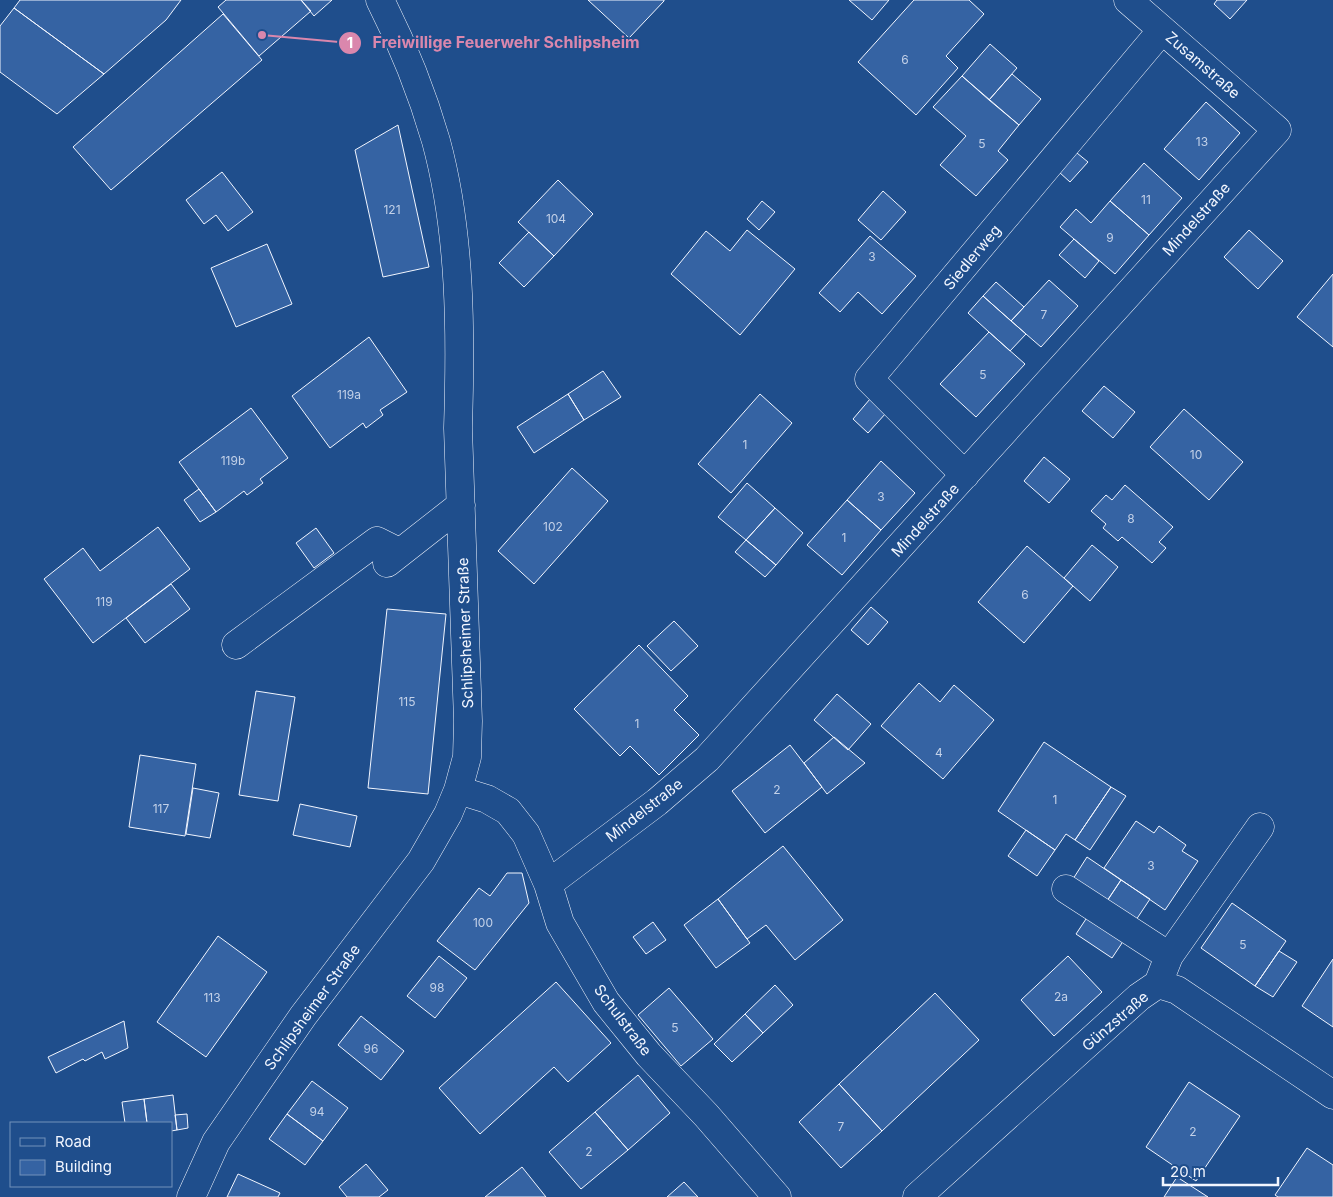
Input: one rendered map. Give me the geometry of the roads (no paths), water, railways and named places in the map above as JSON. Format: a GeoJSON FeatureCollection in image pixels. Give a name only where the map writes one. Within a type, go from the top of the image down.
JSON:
{"type":"FeatureCollection","features":[{"type":"Feature","properties":{"kind":"street","name":"Schlipsheimer Straße"},"geometry":{"type":"LineString","coordinates":[[192,1197],[216,1142],[303,1016],[421,861],[448,814],[458,790],[467,757],[468,721],[460,505],[457,269],[450,212],[436,141],[404,50],[380,0]]}},
{"type":"Feature","properties":{"kind":"street","name":"Zusamstraße"},"geometry":{"type":"LineString","coordinates":[[1128,0],[1277,130]]}},
{"type":"Feature","properties":{"kind":"street","name":"Siedlerweg"},"geometry":{"type":"LineString","coordinates":[[965,475],[869,379],[1162,30]]}},
{"type":"Feature","properties":{"kind":"street","name":"Mindelstraße"},"geometry":{"type":"LineString","coordinates":[[548,884],[657,802],[707,759],[1277,130]]}},
{"type":"Feature","properties":{"kind":"street"},"geometry":{"type":"LineString","coordinates":[[236,645],[377,540],[393,557],[460,505]]}},
{"type":"Feature","properties":{"kind":"street","name":"Schulstraße"},"geometry":{"type":"LineString","coordinates":[[458,790],[487,799],[508,811],[526,834],[548,884],[560,923],[606,1002],[649,1055],[706,1115],[777,1197]]}},
{"type":"Feature","properties":{"kind":"street"},"geometry":{"type":"LineString","coordinates":[[1158,984],[1169,956],[1260,827]]}},
{"type":"Feature","properties":{"kind":"street"},"geometry":{"type":"LineString","coordinates":[[1066,889],[1169,956]]}},
{"type":"Feature","properties":{"kind":"street","name":"Günzstraße"},"geometry":{"type":"LineString","coordinates":[[917,1197],[1139,997],[1158,984],[1177,990],[1333,1095]]}},
{"type":"Feature","properties":{"kind":"place","name":"Freiwillige Feuerwehr Schlipsheim"},"geometry":{"type":"Point","coordinates":[262,35]}}]}
